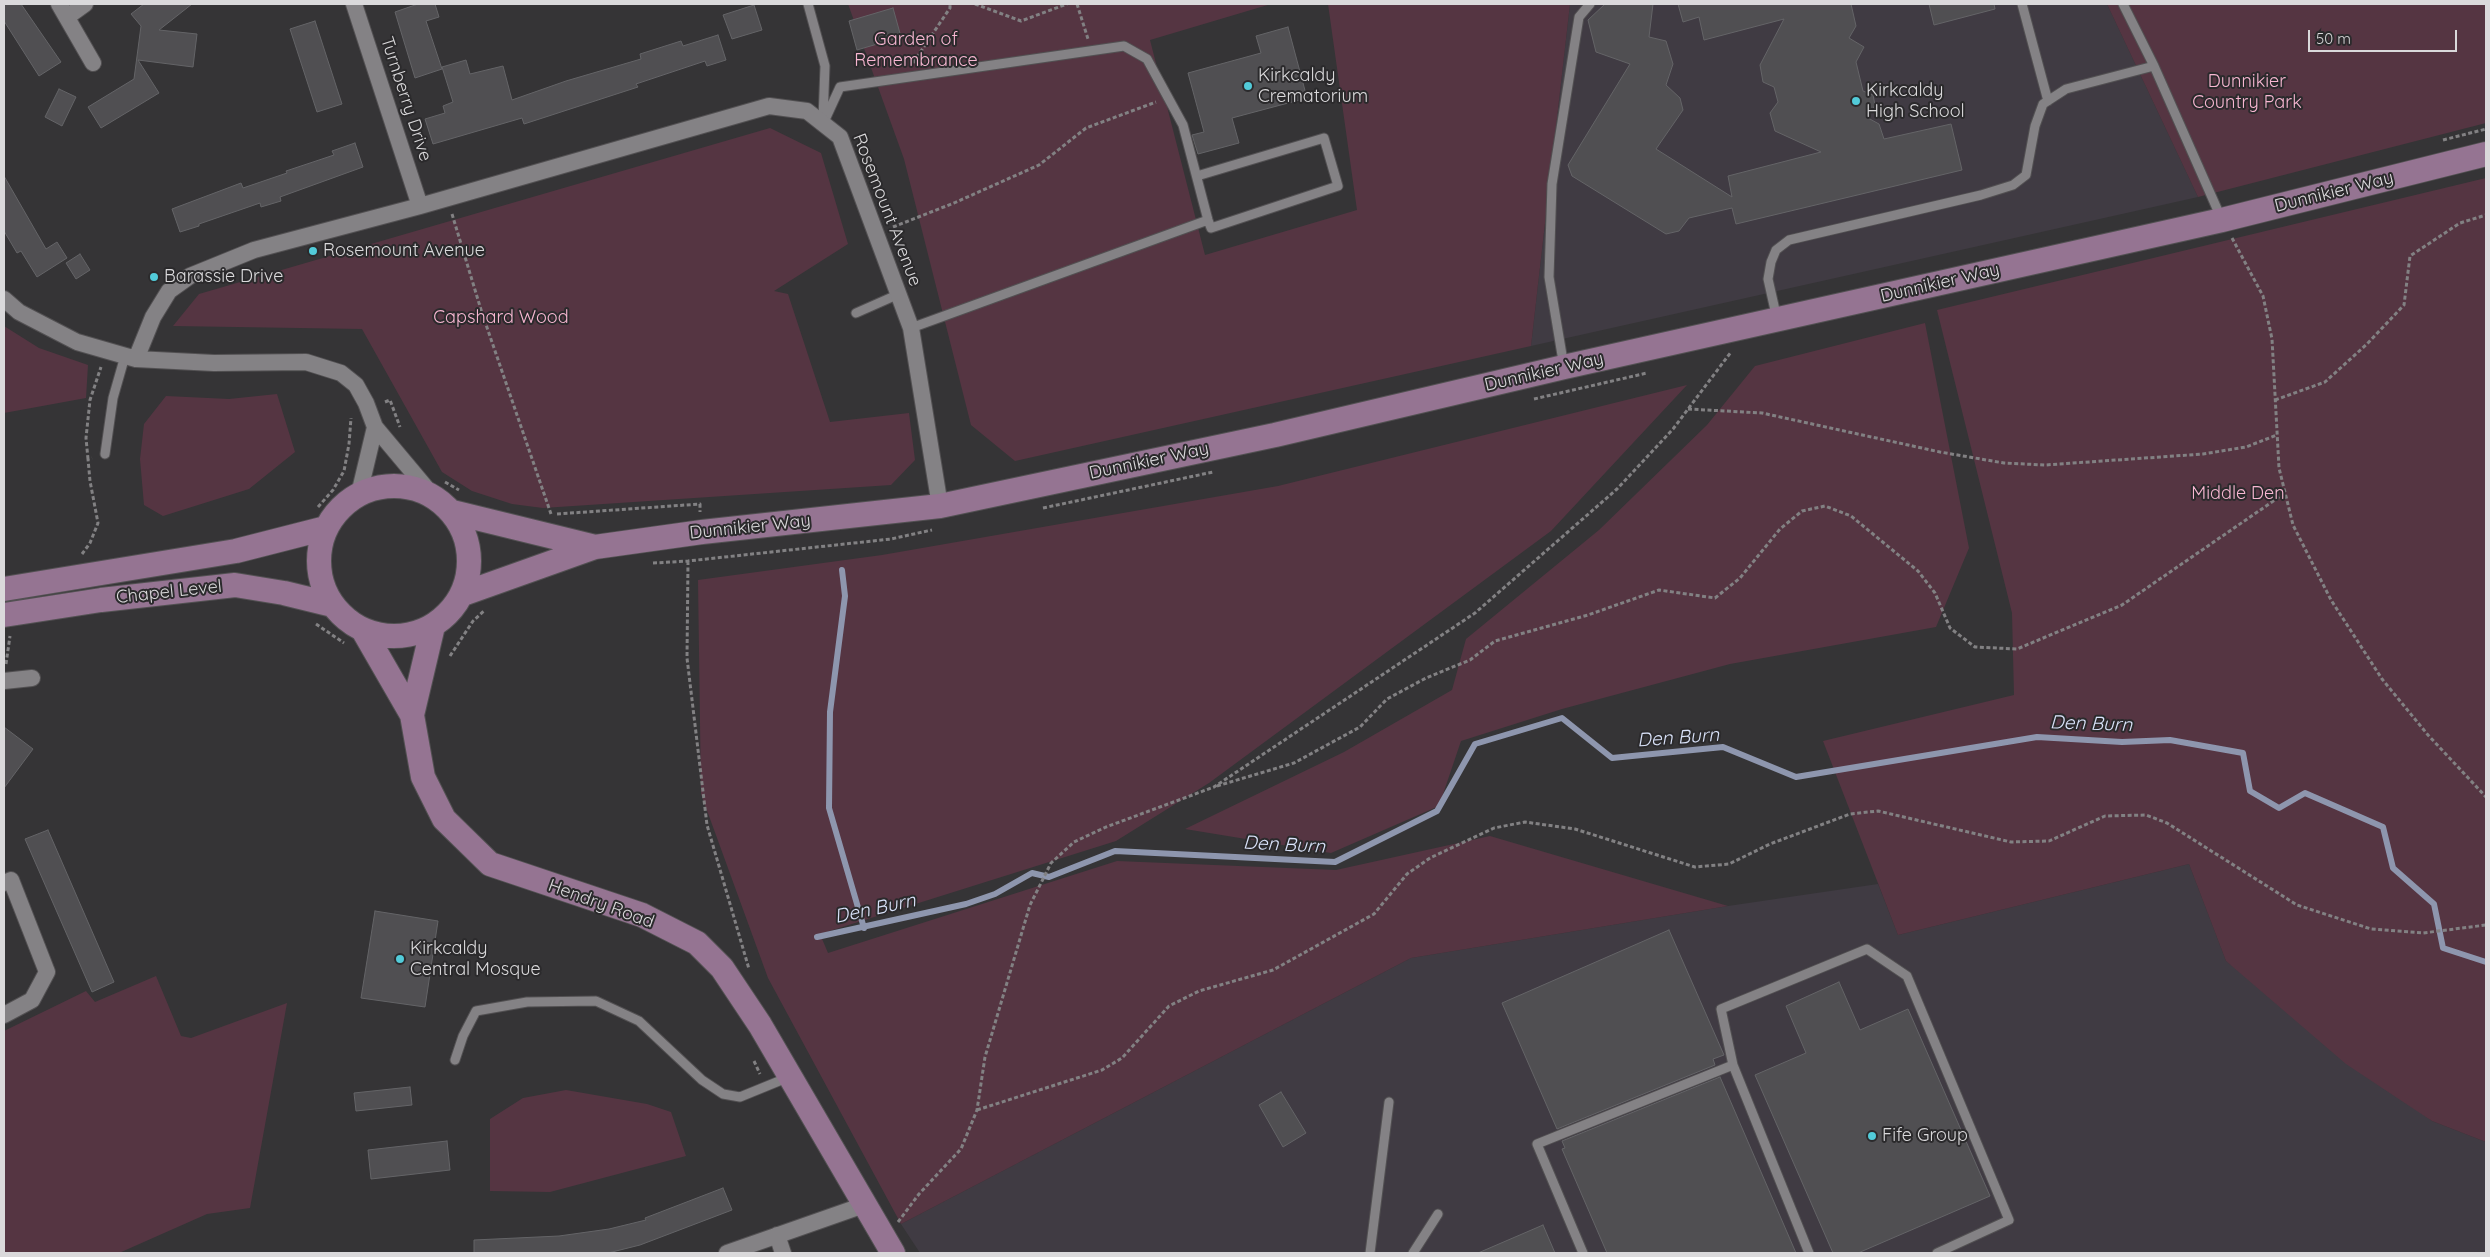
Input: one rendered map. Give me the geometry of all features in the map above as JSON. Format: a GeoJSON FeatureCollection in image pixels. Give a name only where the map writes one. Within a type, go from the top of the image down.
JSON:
{"type":"FeatureCollection","features":[{"type":"Feature","properties":{"kind":"main road","name":"Dunnikier Way"},"geometry":{"type":"LineString","coordinates":[[463,594],[595,547],[702,532],[940,506],[1275,435],[1564,367],[2222,220],[2486,154]]}},
{"type":"Feature","properties":{"kind":"main road"},"geometry":{"type":"LineString","coordinates":[[383,486],[438,488],[456,501],[470,551],[469,573],[463,594],[450,612],[433,626],[411,635],[387,636],[363,630],[346,619],[333,605],[324,588],[319,568],[318,520],[340,508],[359,494],[383,486]]}},
{"type":"Feature","properties":{"kind":"main road","name":"Dunnikier Way"},"geometry":{"type":"LineString","coordinates":[[456,501],[595,547]]}},
{"type":"Feature","properties":{"kind":"main road","name":"Chapel Level"},"geometry":{"type":"LineString","coordinates":[[4,589],[236,551],[318,520]]}},
{"type":"Feature","properties":{"kind":"main road","name":"Chapel Level"},"geometry":{"type":"LineString","coordinates":[[7,624],[101,600],[234,585],[333,605]]}},
{"type":"Feature","properties":{"kind":"main road","name":"Hendry Road"},"geometry":{"type":"LineString","coordinates":[[412,715],[433,626]]}},
{"type":"Feature","properties":{"kind":"main road","name":"Hendry Road"},"geometry":{"type":"LineString","coordinates":[[363,630],[412,715],[424,777],[444,819],[490,864],[642,916],[697,943],[722,968],[760,1025],[889,1247]]}},
{"type":"Feature","properties":{"kind":"street"},"geometry":{"type":"LineString","coordinates":[[85,4],[63,10],[93,63]]}},
{"type":"Feature","properties":{"kind":"street","name":"Turnberry Drive"},"geometry":{"type":"LineString","coordinates":[[354,4],[420,206]]}},
{"type":"Feature","properties":{"kind":"street","name":"Rosemount Avenue"},"geometry":{"type":"LineString","coordinates":[[130,357],[169,292],[190,276],[254,250],[420,206],[769,106],[807,111],[840,137],[911,328],[940,506]]}},
{"type":"Feature","properties":{"kind":"street"},"geometry":{"type":"LineString","coordinates":[[4,299],[19,312],[41,325],[77,342],[130,357],[214,363],[306,362],[341,373],[356,385],[375,427],[438,488]]}},
{"type":"Feature","properties":{"kind":"street"},"geometry":{"type":"LineString","coordinates":[[359,494],[375,427]]}},
{"type":"Feature","properties":{"kind":"street"},"geometry":{"type":"LineString","coordinates":[[4,675],[32,678]]}},
{"type":"Feature","properties":{"kind":"street"},"geometry":{"type":"LineString","coordinates":[[4,883],[11,880],[47,972],[32,1000],[4,1015]]}},
{"type":"Feature","properties":{"kind":"street"},"geometry":{"type":"LineString","coordinates":[[727,1253],[864,1205]]}},
{"type":"Feature","properties":{"kind":"street"},"geometry":{"type":"LineString","coordinates":[[778,1235],[783,1253]]}},
{"type":"Feature","properties":{"kind":"lane"},"geometry":{"type":"LineString","coordinates":[[808,4],[825,66],[823,124]]}},
{"type":"Feature","properties":{"kind":"lane"},"geometry":{"type":"LineString","coordinates":[[1564,367],[1549,277],[1552,184],[1579,17],[1590,4]]}},
{"type":"Feature","properties":{"kind":"lane"},"geometry":{"type":"LineString","coordinates":[[2022,4],[2048,101]]}},
{"type":"Feature","properties":{"kind":"lane"},"geometry":{"type":"LineString","coordinates":[[2123,4],[2154,66],[2222,220]]}},
{"type":"Feature","properties":{"kind":"lane"},"geometry":{"type":"LineString","coordinates":[[823,124],[840,87],[1124,46],[1148,59],[1183,125],[1211,228],[1338,186],[1324,138],[1197,176]]}},
{"type":"Feature","properties":{"kind":"lane"},"geometry":{"type":"LineString","coordinates":[[1777,320],[1768,279],[1771,262],[1776,250],[1789,240],[1980,195],[2013,185],[2026,175],[2035,126],[2044,104],[2066,89],[2154,66]]}},
{"type":"Feature","properties":{"kind":"lane"},"geometry":{"type":"LineString","coordinates":[[911,328],[1208,220]]}},
{"type":"Feature","properties":{"kind":"lane"},"geometry":{"type":"LineString","coordinates":[[856,313],[899,294]]}},
{"type":"Feature","properties":{"kind":"lane"},"geometry":{"type":"LineString","coordinates":[[105,454],[113,398],[130,357]]}},
{"type":"Feature","properties":{"kind":"lane"},"geometry":{"type":"LineString","coordinates":[[1809,1253],[1733,1065],[1721,1009],[1867,949],[1907,976],[2009,1220],[1937,1253]]}},
{"type":"Feature","properties":{"kind":"lane"},"geometry":{"type":"LineString","coordinates":[[455,1060],[462,1036],[476,1011],[527,1002],[596,1001],[639,1021],[702,1080],[723,1094],[740,1098],[789,1077]]}},
{"type":"Feature","properties":{"kind":"lane"},"geometry":{"type":"LineString","coordinates":[[1582,1253],[1537,1144],[1733,1065]]}},
{"type":"Feature","properties":{"kind":"lane"},"geometry":{"type":"LineString","coordinates":[[1370,1253],[1389,1102]]}},
{"type":"Feature","properties":{"kind":"lane"},"geometry":{"type":"LineString","coordinates":[[1412,1253],[1438,1214]]}},
{"type":"Feature","properties":{"kind":"path"},"geometry":{"type":"LineString","coordinates":[[903,78],[950,8],[950,4]]}},
{"type":"Feature","properties":{"kind":"path"},"geometry":{"type":"LineString","coordinates":[[975,4],[1021,21],[1066,4]]}},
{"type":"Feature","properties":{"kind":"path"},"geometry":{"type":"LineString","coordinates":[[1077,4],[1092,51]]}},
{"type":"Feature","properties":{"kind":"path"},"geometry":{"type":"LineString","coordinates":[[876,234],[954,203],[1039,165],[1086,128],[1169,98]]}},
{"type":"Feature","properties":{"kind":"path"},"geometry":{"type":"LineString","coordinates":[[447,198],[482,313],[552,514]]}},
{"type":"Feature","properties":{"kind":"path"},"geometry":{"type":"LineString","coordinates":[[2275,400],[2325,382],[2368,344],[2404,305],[2410,256],[2460,223],[2486,216]]}},
{"type":"Feature","properties":{"kind":"path"},"geometry":{"type":"LineString","coordinates":[[2222,220],[2263,296],[2272,339],[2279,468],[2293,525],[2332,600],[2382,679],[2428,735],[2486,797]]}},
{"type":"Feature","properties":{"kind":"path"},"geometry":{"type":"LineString","coordinates":[[89,556],[79,558],[90,543],[98,523],[86,438],[90,400],[107,351]]}},
{"type":"Feature","properties":{"kind":"path"},"geometry":{"type":"LineString","coordinates":[[1214,787],[1475,613],[1617,489],[1688,409],[1732,354]]}},
{"type":"Feature","properties":{"kind":"path"},"geometry":{"type":"LineString","coordinates":[[318,520],[344,471],[352,414],[390,400],[402,432]]}},
{"type":"Feature","properties":{"kind":"path"},"geometry":{"type":"LineString","coordinates":[[1688,409],[1762,414],[1940,452],[2004,463],[2045,465],[2203,454],[2246,447],[2277,435]]}},
{"type":"Feature","properties":{"kind":"path"},"geometry":{"type":"LineString","coordinates":[[88,459],[105,454]]}},
{"type":"Feature","properties":{"kind":"path"},"geometry":{"type":"LineString","coordinates":[[438,488],[456,501]]}},
{"type":"Feature","properties":{"kind":"path"},"geometry":{"type":"LineString","coordinates":[[889,1247],[919,1194],[961,1149],[977,1110],[985,1057],[1030,905],[1051,863],[1074,842],[1106,827],[1214,787],[1294,763],[1360,727],[1387,699],[1426,678],[1470,660],[1496,641],[1588,615],[1659,590],[1715,598],[1740,578],[1780,530],[1802,511],[1825,506],[1850,516],[1918,570],[1935,593],[1950,628],[1975,647],[2017,649],[2122,605],[2285,493]]}},
{"type":"Feature","properties":{"kind":"path"},"geometry":{"type":"LineString","coordinates":[[544,515],[700,504],[702,532]]}},
{"type":"Feature","properties":{"kind":"path"},"geometry":{"type":"LineString","coordinates":[[688,561],[686,658],[706,825],[749,965],[749,974]]}},
{"type":"Feature","properties":{"kind":"path"},"geometry":{"type":"LineString","coordinates":[[4,675],[7,624]]}},
{"type":"Feature","properties":{"kind":"path"},"geometry":{"type":"LineString","coordinates":[[977,1110],[1102,1070],[1122,1058],[1169,1006],[1199,991],[1273,970],[1374,914],[1407,874],[1430,858],[1494,828],[1525,822],[1575,829],[1695,867],[1730,864],[1770,844],[1850,814],[1878,811],[2011,842],[2049,841],[2105,816],[2146,815],[2167,823],[2297,905],[2371,928],[2423,933],[2486,925]]}},
{"type":"Feature","properties":{"kind":"shaded area","name":"Kirkcaldy High School"},"geometry":{"type":"Polygon","coordinates":[[[1570,4],[2107,4],[2198,197],[1531,346],[1570,4]]]}},
{"type":"Feature","properties":{"kind":"shaded area"},"geometry":{"type":"Polygon","coordinates":[[[2189,864],[2226,961],[2432,1121],[2486,1142],[2486,1253],[920,1253],[901,1224],[1411,958],[1728,906],[1878,884],[1898,935],[2189,864]]]}},
{"type":"Feature","properties":{"kind":"green space","name":"Garden of Remembrance"},"geometry":{"type":"Polygon","coordinates":[[[848,4],[1271,4],[1150,40],[1205,255],[1357,210],[1328,4],[1570,4],[1531,346],[1015,461],[971,425],[904,159],[848,4]]]}},
{"type":"Feature","properties":{"kind":"green space","name":"Dunnikier Country Park"},"geometry":{"type":"Polygon","coordinates":[[[2107,4],[2486,4],[2486,123],[2198,197],[2107,4]]]}},
{"type":"Feature","properties":{"kind":"green space","name":"Capshard Wood"},"geometry":{"type":"Polygon","coordinates":[[[770,128],[821,153],[848,244],[774,291],[788,294],[830,422],[909,413],[915,460],[891,485],[543,508],[512,504],[472,491],[442,472],[362,329],[173,326],[199,294],[770,128]]]}},
{"type":"Feature","properties":{"kind":"green space","name":"Middle Den"},"geometry":{"type":"Polygon","coordinates":[[[2486,178],[2486,1142],[2432,1121],[2346,1064],[2226,961],[2189,864],[1898,935],[1823,741],[2014,695],[2012,613],[1937,310],[2486,178]]]}},
{"type":"Feature","properties":{"kind":"green space"},"geometry":{"type":"Polygon","coordinates":[[[1925,323],[1969,548],[1936,627],[1730,664],[1562,709],[1461,741],[1439,806],[1331,853],[1185,829],[1344,752],[1452,690],[1466,639],[1599,530],[1707,425],[1755,366],[1925,323]]]}},
{"type":"Feature","properties":{"kind":"green space"},"geometry":{"type":"Polygon","coordinates":[[[4,326],[39,348],[88,365],[86,398],[4,413],[4,326]]]}},
{"type":"Feature","properties":{"kind":"green space"},"geometry":{"type":"Polygon","coordinates":[[[1687,385],[1551,531],[1209,783],[1116,841],[820,934],[828,953],[1117,861],[1336,870],[1490,836],[1728,906],[1411,958],[901,1224],[768,978],[701,794],[698,580],[882,555],[1278,486],[1687,385]]]}},
{"type":"Feature","properties":{"kind":"green space"},"geometry":{"type":"Polygon","coordinates":[[[277,394],[295,452],[249,489],[163,516],[144,505],[140,459],[144,424],[166,396],[229,399],[277,394]]]}},
{"type":"Feature","properties":{"kind":"green space"},"geometry":{"type":"Polygon","coordinates":[[[156,976],[181,1036],[191,1038],[287,1003],[250,1208],[207,1214],[119,1253],[4,1253],[4,1031],[86,991],[95,1002],[156,976]]]}},
{"type":"Feature","properties":{"kind":"green space"},"geometry":{"type":"Polygon","coordinates":[[[566,1090],[647,1104],[671,1112],[686,1156],[550,1192],[490,1191],[490,1119],[523,1098],[566,1090]]]}},
{"type":"Feature","properties":{"kind":"building"},"geometry":{"type":"Polygon","coordinates":[[[4,4],[21,4],[61,62],[39,76],[4,21],[4,4]]]}},
{"type":"Feature","properties":{"kind":"building"},"geometry":{"type":"Polygon","coordinates":[[[144,4],[192,4],[159,30],[197,34],[193,67],[138,60],[159,93],[101,128],[88,107],[134,79],[141,26],[131,14],[144,4]]]}},
{"type":"Feature","properties":{"kind":"building"},"geometry":{"type":"Polygon","coordinates":[[[418,4],[435,4],[439,17],[426,21],[442,69],[415,78],[395,12],[418,4]]]}},
{"type":"Feature","properties":{"kind":"building"},"geometry":{"type":"Polygon","coordinates":[[[1605,4],[1653,4],[1649,37],[1666,41],[1673,64],[1666,85],[1680,98],[1683,110],[1656,149],[1732,197],[1728,176],[1821,152],[1775,131],[1770,113],[1778,102],[1774,87],[1763,82],[1760,65],[1784,19],[1704,40],[1699,17],[1683,22],[1678,4],[1851,4],[1856,26],[1849,38],[1864,47],[1856,62],[1863,91],[1873,95],[1875,105],[1868,118],[1879,124],[1884,139],[1951,124],[1962,170],[1736,224],[1732,208],[1689,218],[1679,231],[1666,234],[1572,176],[1568,165],[1630,64],[1596,52],[1588,20],[1605,4]]]}},
{"type":"Feature","properties":{"kind":"building"},"geometry":{"type":"Polygon","coordinates":[[[1929,4],[1994,4],[1995,9],[1934,25],[1929,4]]]}},
{"type":"Feature","properties":{"kind":"building"},"geometry":{"type":"Polygon","coordinates":[[[754,5],[762,30],[732,39],[723,15],[754,5]]]}},
{"type":"Feature","properties":{"kind":"building"},"geometry":{"type":"Polygon","coordinates":[[[893,8],[901,37],[857,50],[849,21],[893,8]]]}},
{"type":"Feature","properties":{"kind":"building"},"geometry":{"type":"Polygon","coordinates":[[[315,21],[342,104],[317,112],[290,29],[315,21]]]}},
{"type":"Feature","properties":{"kind":"building","name":"Kirkcaldy Crematorium"},"geometry":{"type":"Polygon","coordinates":[[[1288,27],[1307,98],[1232,118],[1239,143],[1198,154],[1192,135],[1204,132],[1188,73],[1261,53],[1256,36],[1288,27]]]}},
{"type":"Feature","properties":{"kind":"building"},"geometry":{"type":"Polygon","coordinates":[[[718,35],[726,60],[707,66],[705,61],[636,84],[638,87],[524,124],[522,118],[433,144],[425,119],[445,113],[443,106],[453,102],[442,67],[466,60],[470,74],[503,66],[512,100],[566,81],[641,59],[640,54],[681,41],[683,46],[718,35]]]}},
{"type":"Feature","properties":{"kind":"building"},"geometry":{"type":"Polygon","coordinates":[[[59,89],[76,97],[62,126],[45,117],[59,89]]]}},
{"type":"Feature","properties":{"kind":"building"},"geometry":{"type":"Polygon","coordinates":[[[355,143],[363,167],[280,197],[281,201],[261,207],[260,203],[180,232],[172,209],[241,183],[243,188],[287,173],[286,171],[334,155],[332,151],[355,143]]]}},
{"type":"Feature","properties":{"kind":"building"},"geometry":{"type":"Polygon","coordinates":[[[4,176],[46,249],[57,242],[67,258],[37,277],[21,251],[17,253],[4,231],[4,176]]]}},
{"type":"Feature","properties":{"kind":"building"},"geometry":{"type":"Polygon","coordinates":[[[80,254],[90,270],[76,279],[66,263],[80,254]]]}},
{"type":"Feature","properties":{"kind":"building"},"geometry":{"type":"Polygon","coordinates":[[[4,727],[33,749],[4,788],[4,727]]]}},
{"type":"Feature","properties":{"kind":"building"},"geometry":{"type":"Polygon","coordinates":[[[48,830],[114,982],[92,992],[25,839],[48,830]]]}},
{"type":"Feature","properties":{"kind":"building","name":"Kirkcaldy Central Mosque"},"geometry":{"type":"Polygon","coordinates":[[[375,911],[438,921],[425,1007],[361,998],[375,911]]]}},
{"type":"Feature","properties":{"kind":"building"},"geometry":{"type":"Polygon","coordinates":[[[1669,930],[1724,1055],[1713,1059],[1715,1065],[1557,1129],[1502,1003],[1669,930]]]}},
{"type":"Feature","properties":{"kind":"building","name":"Fife Group"},"geometry":{"type":"Polygon","coordinates":[[[1839,982],[1860,1030],[1908,1009],[1990,1196],[1858,1253],[1833,1253],[1755,1075],[1806,1053],[1786,1006],[1839,982]]]}},
{"type":"Feature","properties":{"kind":"building"},"geometry":{"type":"Polygon","coordinates":[[[1720,1077],[1796,1253],[1607,1253],[1562,1149],[1565,1148],[1562,1141],[1720,1077]]]}},
{"type":"Feature","properties":{"kind":"building"},"geometry":{"type":"Polygon","coordinates":[[[410,1087],[412,1105],[356,1111],[354,1093],[410,1087]]]}},
{"type":"Feature","properties":{"kind":"building"},"geometry":{"type":"Polygon","coordinates":[[[1281,1092],[1306,1133],[1283,1147],[1259,1105],[1281,1092]]]}},
{"type":"Feature","properties":{"kind":"building"},"geometry":{"type":"Polygon","coordinates":[[[447,1141],[450,1170],[371,1179],[368,1150],[447,1141]]]}},
{"type":"Feature","properties":{"kind":"building"},"geometry":{"type":"Polygon","coordinates":[[[723,1188],[732,1210],[640,1245],[608,1253],[474,1253],[474,1240],[559,1236],[609,1229],[646,1220],[645,1218],[723,1188]]]}},
{"type":"Feature","properties":{"kind":"building"},"geometry":{"type":"Polygon","coordinates":[[[1543,1225],[1555,1253],[1478,1253],[1543,1225]]]}},
{"type":"Feature","properties":{"kind":"waterway"},"geometry":{"type":"LineString","coordinates":[[842,570],[845,596],[830,712],[829,808],[864,928]]}},
{"type":"Feature","properties":{"kind":"waterway","name":"Den Burn"},"geometry":{"type":"LineString","coordinates":[[817,937],[966,904],[995,894],[1032,873],[1049,877],[1115,851],[1335,862],[1437,811],[1475,744],[1562,718],[1612,758],[1723,747],[1796,777],[2037,737],[2122,742],[2170,740],[2243,753],[2250,791],[2279,808],[2305,793],[2383,827],[2393,868],[2434,904],[2443,948],[2486,962]]}},
{"type":"Feature","properties":{"kind":"place","name":"Kirkcaldy Crematorium"},"geometry":{"type":"Point","coordinates":[1248,86]}},
{"type":"Feature","properties":{"kind":"place","name":"Kirkcaldy High School"},"geometry":{"type":"Point","coordinates":[1856,101]}},
{"type":"Feature","properties":{"kind":"place","name":"Rosemount Avenue"},"geometry":{"type":"Point","coordinates":[313,251]}},
{"type":"Feature","properties":{"kind":"place","name":"Barassie Drive"},"geometry":{"type":"Point","coordinates":[154,277]}},
{"type":"Feature","properties":{"kind":"place","name":"Kirkcaldy Central Mosque"},"geometry":{"type":"Point","coordinates":[400,959]}},
{"type":"Feature","properties":{"kind":"place","name":"Fife Group"},"geometry":{"type":"Point","coordinates":[1872,1136]}}]}
